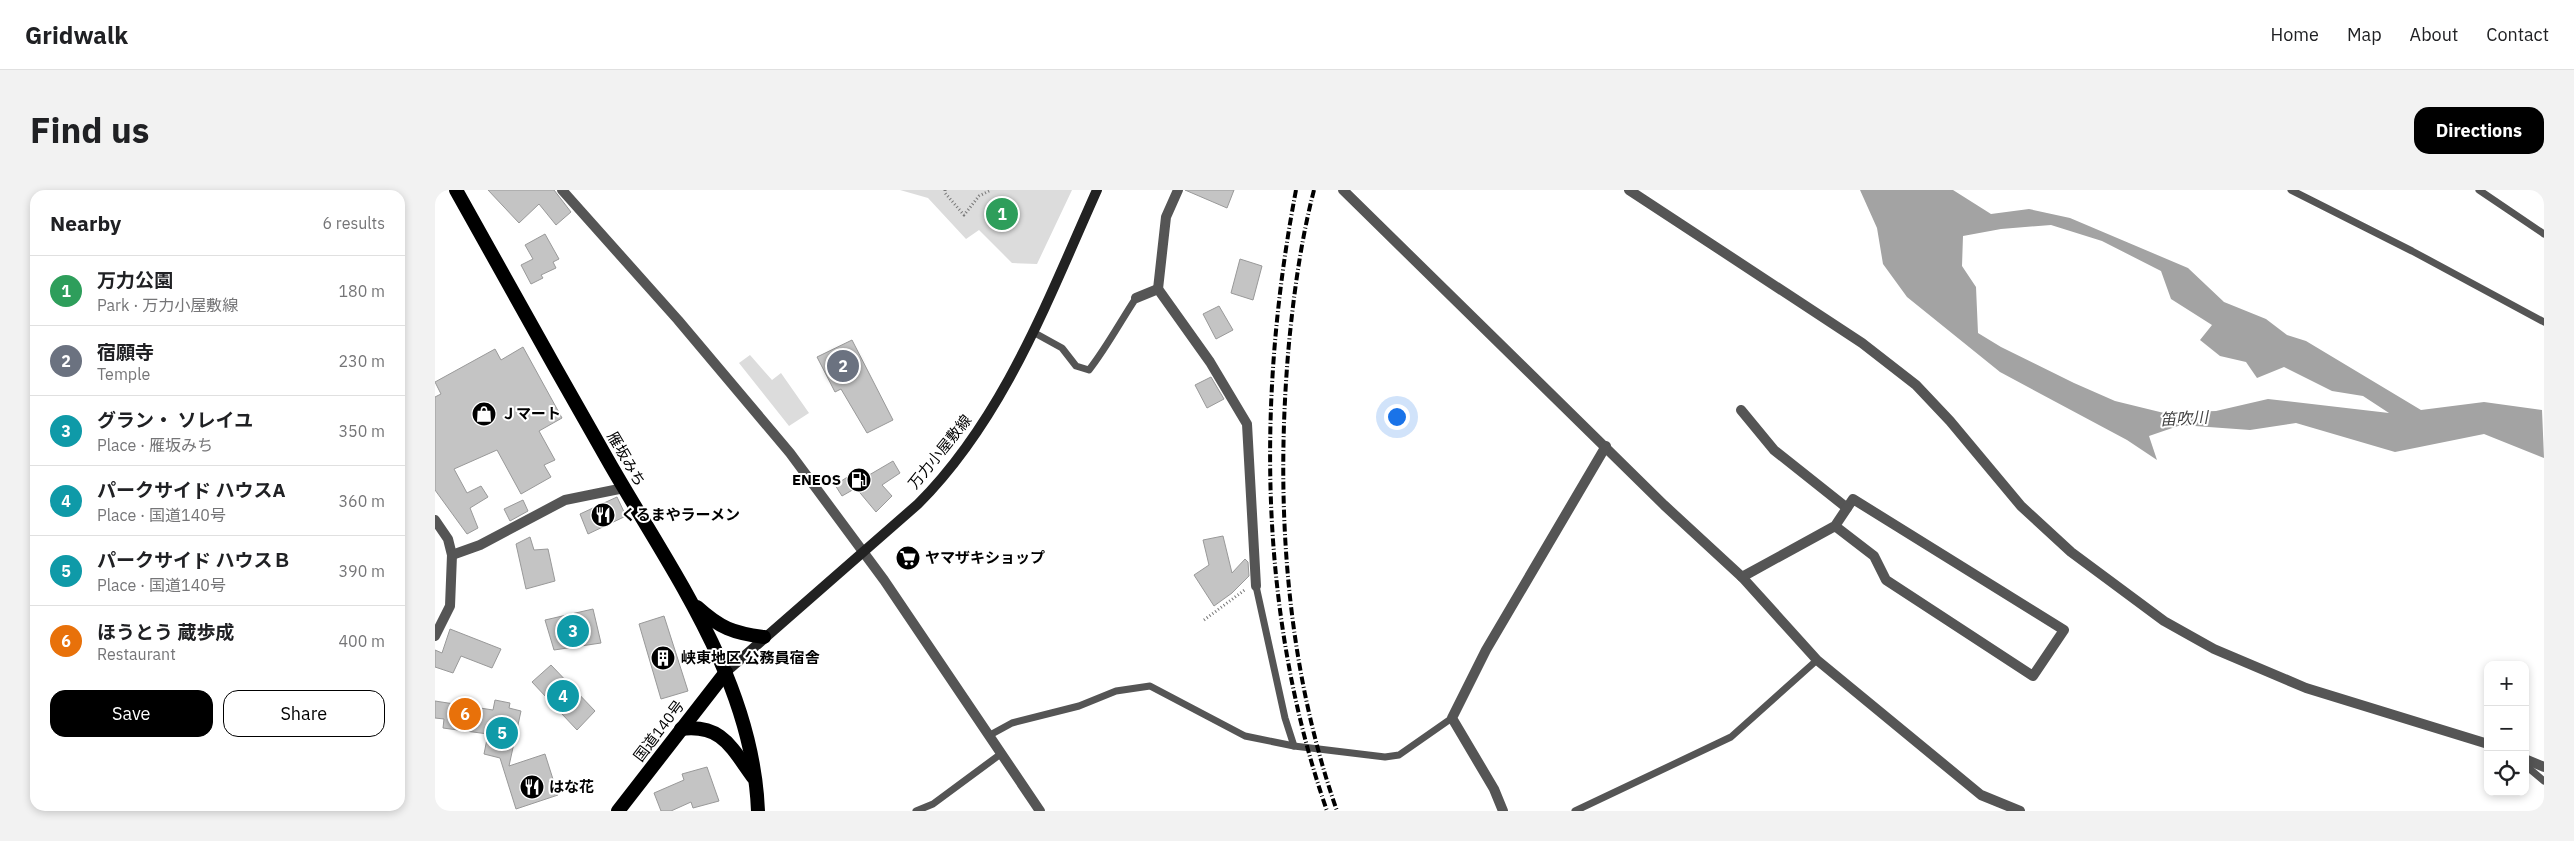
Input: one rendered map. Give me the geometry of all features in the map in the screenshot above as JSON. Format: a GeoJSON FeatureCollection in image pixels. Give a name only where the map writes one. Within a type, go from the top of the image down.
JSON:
{"type":"FeatureCollection","features":[{"type":"Feature","properties":{"kind":"highway","name":"雁坂みち"},"geometry":{"type":"LineString","coordinates":[[456,190],[532,329],[692,604],[726,672],[739,709],[757,782],[758,811]]}},
{"type":"Feature","properties":{"kind":"highway"},"geometry":{"type":"LineString","coordinates":[[692,604],[727,630],[764,637]]}},
{"type":"Feature","properties":{"kind":"highway","name":"国道140号"},"geometry":{"type":"LineString","coordinates":[[618,811],[726,672]]}},
{"type":"Feature","properties":{"kind":"highway"},"geometry":{"type":"LineString","coordinates":[[681,729],[705,728],[717,733],[728,743],[757,782]]}},
{"type":"Feature","properties":{"kind":"main road","name":"万力小屋敷線"},"geometry":{"type":"LineString","coordinates":[[726,672],[836,574],[864,553],[939,482],[980,430],[1033,332],[1097,190]]}},
{"type":"Feature","properties":{"kind":"street"},"geometry":{"type":"LineString","coordinates":[[561,190],[678,320],[789,453],[864,553],[1003,753],[1040,811]]}},
{"type":"Feature","properties":{"kind":"street"},"geometry":{"type":"LineString","coordinates":[[1178,190],[1166,217],[1158,289],[1210,362],[1247,424],[1256,586]]}},
{"type":"Feature","properties":{"kind":"street"},"geometry":{"type":"LineString","coordinates":[[1343,190],[1742,577],[1817,660],[1981,795],[2020,811]]}},
{"type":"Feature","properties":{"kind":"street"},"geometry":{"type":"LineString","coordinates":[[1629,190],[1862,344],[1916,385],[1950,420],[2021,506],[2071,552],[2163,621],[2214,649],[2306,688],[2484,743]]}},
{"type":"Feature","properties":{"kind":"street"},"geometry":{"type":"LineString","coordinates":[[1136,298],[1158,289]]}},
{"type":"Feature","properties":{"kind":"street"},"geometry":{"type":"LineString","coordinates":[[1741,410],[1774,450],[1847,508]]}},
{"type":"Feature","properties":{"kind":"street"},"geometry":{"type":"LineString","coordinates":[[1503,811],[1494,789],[1453,718],[1486,650],[1606,446]]}},
{"type":"Feature","properties":{"kind":"street"},"geometry":{"type":"LineString","coordinates":[[452,555],[480,545],[565,500],[624,488]]}},
{"type":"Feature","properties":{"kind":"street"},"geometry":{"type":"LineString","coordinates":[[1742,577],[1835,526],[1853,499],[2064,630],[2033,676],[1886,580],[1874,556],[1835,526]]}},
{"type":"Feature","properties":{"kind":"street"},"geometry":{"type":"LineString","coordinates":[[435,520],[448,539],[452,555],[450,606],[435,636]]}},
{"type":"Feature","properties":{"kind":"street"},"geometry":{"type":"LineString","coordinates":[[2529,761],[2544,767]]}},
{"type":"Feature","properties":{"kind":"lane"},"geometry":{"type":"LineString","coordinates":[[2291,190],[2412,251],[2544,322]]}},
{"type":"Feature","properties":{"kind":"lane"},"geometry":{"type":"LineString","coordinates":[[2479,190],[2544,234]]}},
{"type":"Feature","properties":{"kind":"lane"},"geometry":{"type":"LineString","coordinates":[[1033,332],[1062,348],[1076,366],[1089,370],[1109,344],[1116,328],[1136,298]]}},
{"type":"Feature","properties":{"kind":"lane"},"geometry":{"type":"LineString","coordinates":[[1256,586],[1285,718],[1294,746]]}},
{"type":"Feature","properties":{"kind":"lane"},"geometry":{"type":"LineString","coordinates":[[1575,811],[1731,737],[1817,660]]}},
{"type":"Feature","properties":{"kind":"lane"},"geometry":{"type":"LineString","coordinates":[[990,735],[1012,723],[1079,706],[1116,691],[1150,686],[1245,736],[1294,746],[1385,757],[1399,755],[1453,718]]}},
{"type":"Feature","properties":{"kind":"lane"},"geometry":{"type":"LineString","coordinates":[[916,811],[933,804],[1003,753]]}},
{"type":"Feature","properties":{"kind":"lane"},"geometry":{"type":"LineString","coordinates":[[2529,768],[2544,781]]}},
{"type":"Feature","properties":{"kind":"path"},"geometry":{"type":"LineString","coordinates":[[945,190],[945,193],[964,215],[979,196],[991,190]]}},
{"type":"Feature","properties":{"kind":"path"},"geometry":{"type":"LineString","coordinates":[[1204,620],[1243,589],[1256,586]]}},
{"type":"Feature","properties":{"kind":"shaded area"},"geometry":{"type":"Polygon","coordinates":[[[900,190],[1072,190],[1037,264],[1012,263],[979,230],[966,239],[928,198],[900,190]]]}},
{"type":"Feature","properties":{"kind":"shaded area"},"geometry":{"type":"Polygon","coordinates":[[[750,355],[772,380],[781,373],[809,413],[789,426],[739,363],[750,355]]]}},
{"type":"Feature","properties":{"kind":"water","name":"笛吹川"},"geometry":{"type":"Polygon","coordinates":[[[1860,190],[1953,190],[1991,214],[2029,209],[2070,218],[2188,268],[2224,302],[2266,319],[2287,335],[2306,341],[2421,410],[2484,402],[2542,410],[2544,458],[2484,434],[2395,452],[2296,423],[2250,430],[2181,425],[2149,436],[2157,460],[2127,440],[2000,372],[1907,297],[1883,264],[1877,228],[1860,190]],[[2051,225],[2001,229],[1963,236],[1962,266],[1976,287],[1978,333],[2001,347],[2115,401],[2164,413],[2216,411],[2268,399],[2389,413],[2363,396],[2332,391],[2284,367],[2257,378],[2246,362],[2220,356],[2200,340],[2212,325],[2171,299],[2161,271],[2102,241],[2051,225]]]}},
{"type":"Feature","properties":{"kind":"building"},"geometry":{"type":"Polygon","coordinates":[[[488,190],[554,190],[571,212],[556,225],[539,204],[519,223],[488,190]]]}},
{"type":"Feature","properties":{"kind":"building"},"geometry":{"type":"Polygon","coordinates":[[[1185,190],[1234,190],[1227,208],[1185,190]]]}},
{"type":"Feature","properties":{"kind":"building"},"geometry":{"type":"Polygon","coordinates":[[[545,234],[559,259],[553,262],[556,268],[541,275],[543,278],[531,284],[521,265],[533,259],[525,245],[545,234]]]}},
{"type":"Feature","properties":{"kind":"building"},"geometry":{"type":"Polygon","coordinates":[[[1240,259],[1262,266],[1253,300],[1231,293],[1240,259]]]}},
{"type":"Feature","properties":{"kind":"building"},"geometry":{"type":"Polygon","coordinates":[[[1219,306],[1233,330],[1216,339],[1203,314],[1219,306]]]}},
{"type":"Feature","properties":{"kind":"building"},"geometry":{"type":"Polygon","coordinates":[[[852,340],[893,420],[867,433],[841,389],[835,392],[817,357],[852,340]]]}},
{"type":"Feature","properties":{"kind":"building"},"geometry":{"type":"Polygon","coordinates":[[[523,347],[562,418],[539,431],[555,460],[544,465],[551,477],[521,494],[497,450],[454,469],[467,493],[481,486],[488,497],[470,508],[478,528],[467,534],[435,490],[435,397],[441,394],[435,382],[495,349],[501,360],[523,347]]]}},
{"type":"Feature","properties":{"kind":"building"},"geometry":{"type":"Polygon","coordinates":[[[1211,377],[1224,399],[1207,408],[1195,385],[1211,377]]]}},
{"type":"Feature","properties":{"kind":"building"},"geometry":{"type":"Polygon","coordinates":[[[893,461],[900,473],[882,485],[892,496],[876,512],[856,488],[842,496],[835,485],[860,469],[864,478],[893,461]]]}},
{"type":"Feature","properties":{"kind":"building","name":"くるまやラーメン"},"geometry":{"type":"Polygon","coordinates":[[[617,497],[626,516],[588,534],[580,514],[617,497]]]}},
{"type":"Feature","properties":{"kind":"building"},"geometry":{"type":"Polygon","coordinates":[[[523,500],[528,511],[510,521],[504,509],[523,500]]]}},
{"type":"Feature","properties":{"kind":"building"},"geometry":{"type":"Polygon","coordinates":[[[1223,536],[1232,573],[1245,559],[1248,562],[1249,576],[1232,593],[1214,606],[1194,575],[1209,565],[1203,540],[1223,536]]]}},
{"type":"Feature","properties":{"kind":"building"},"geometry":{"type":"Polygon","coordinates":[[[530,537],[534,550],[548,549],[555,581],[526,589],[516,544],[530,537]]]}},
{"type":"Feature","properties":{"kind":"building"},"geometry":{"type":"Polygon","coordinates":[[[593,609],[601,643],[554,650],[545,620],[593,609]]]}},
{"type":"Feature","properties":{"kind":"building","name":"峡東地区 公務員宿舎"},"geometry":{"type":"Polygon","coordinates":[[[664,616],[688,691],[661,699],[639,624],[664,616]]]}},
{"type":"Feature","properties":{"kind":"building"},"geometry":{"type":"Polygon","coordinates":[[[450,629],[501,649],[492,668],[461,656],[453,673],[435,667],[435,650],[442,653],[450,629]]]}},
{"type":"Feature","properties":{"kind":"building"},"geometry":{"type":"Polygon","coordinates":[[[551,665],[595,711],[577,730],[532,682],[551,665]]]}},
{"type":"Feature","properties":{"kind":"building"},"geometry":{"type":"Polygon","coordinates":[[[495,700],[510,703],[509,708],[521,711],[509,766],[545,754],[558,795],[516,809],[500,758],[484,754],[488,734],[443,728],[444,719],[435,718],[435,701],[493,710],[495,700]]]}},
{"type":"Feature","properties":{"kind":"building"},"geometry":{"type":"Polygon","coordinates":[[[707,767],[719,801],[693,808],[691,802],[671,811],[661,811],[654,793],[684,780],[682,774],[707,767]]]}},
{"type":"Feature","properties":{"kind":"railway"},"geometry":{"type":"LineString","coordinates":[[1296,190],[1283,267],[1275,346],[1270,424],[1271,503],[1277,581],[1288,659],[1304,736],[1327,811]]}},
{"type":"Feature","properties":{"kind":"railway"},"geometry":{"type":"LineString","coordinates":[[1314,190],[1305,228],[1289,343],[1283,461],[1284,520],[1288,580],[1295,639],[1319,755],[1337,811]]}},
{"type":"Feature","properties":{"kind":"place","name":"万力公園"},"geometry":{"type":"Point","coordinates":[1002,214]}},
{"type":"Feature","properties":{"kind":"place","name":"宿願寺"},"geometry":{"type":"Point","coordinates":[843,366]}},
{"type":"Feature","properties":{"kind":"place","name":"Ｊマート"},"geometry":{"type":"Point","coordinates":[484,414]}},
{"type":"Feature","properties":{"kind":"place","name":"ENEOS"},"geometry":{"type":"Point","coordinates":[859,480]}},
{"type":"Feature","properties":{"kind":"place","name":"くるまやラーメン"},"geometry":{"type":"Point","coordinates":[603,515]}},
{"type":"Feature","properties":{"kind":"place","name":"ヤマザキショップ"},"geometry":{"type":"Point","coordinates":[908,558]}},
{"type":"Feature","properties":{"kind":"place","name":"グラン・ ソレイユ"},"geometry":{"type":"Point","coordinates":[573,631]}},
{"type":"Feature","properties":{"kind":"place","name":"峡東地区 公務員宿舎"},"geometry":{"type":"Point","coordinates":[663,658]}},
{"type":"Feature","properties":{"kind":"place","name":"パークサイド ハウスA"},"geometry":{"type":"Point","coordinates":[563,696]}},
{"type":"Feature","properties":{"kind":"place","name":"ほうとう 蔵歩成"},"geometry":{"type":"Point","coordinates":[465,714]}},
{"type":"Feature","properties":{"kind":"place","name":"パークサイド ハウスＢ"},"geometry":{"type":"Point","coordinates":[502,733]}},
{"type":"Feature","properties":{"kind":"place","name":"はな花"},"geometry":{"type":"Point","coordinates":[532,787]}}]}
